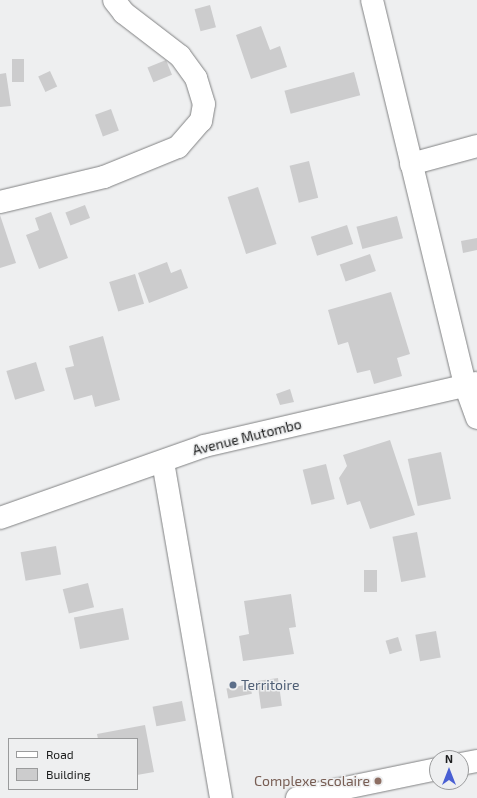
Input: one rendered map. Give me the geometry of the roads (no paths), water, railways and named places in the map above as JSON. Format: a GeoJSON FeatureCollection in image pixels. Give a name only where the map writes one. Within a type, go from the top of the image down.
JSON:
{"type":"FeatureCollection","features":[{"type":"Feature","properties":{"kind":"street"},"geometry":{"type":"LineString","coordinates":[[0,202],[104,177],[178,147],[201,121],[204,104],[198,85],[184,61],[124,13],[114,0]]}},
{"type":"Feature","properties":{"kind":"street"},"geometry":{"type":"LineString","coordinates":[[372,0],[411,164],[471,384],[477,418]]}},
{"type":"Feature","properties":{"kind":"street"},"geometry":{"type":"LineString","coordinates":[[411,164],[477,146]]}},
{"type":"Feature","properties":{"kind":"street","name":"Avenue Mutombo"},"geometry":{"type":"LineString","coordinates":[[0,518],[163,462],[204,446],[471,384]]}},
{"type":"Feature","properties":{"kind":"street"},"geometry":{"type":"LineString","coordinates":[[163,462],[221,798]]}},
{"type":"Feature","properties":{"kind":"street"},"geometry":{"type":"LineString","coordinates":[[297,798],[429,771]]}},
{"type":"Feature","properties":{"kind":"place","name":"Territoire"},"geometry":{"type":"Point","coordinates":[233,685]}},
{"type":"Feature","properties":{"kind":"place","name":"Complexe scolaire"},"geometry":{"type":"Point","coordinates":[378,781]}}]}
